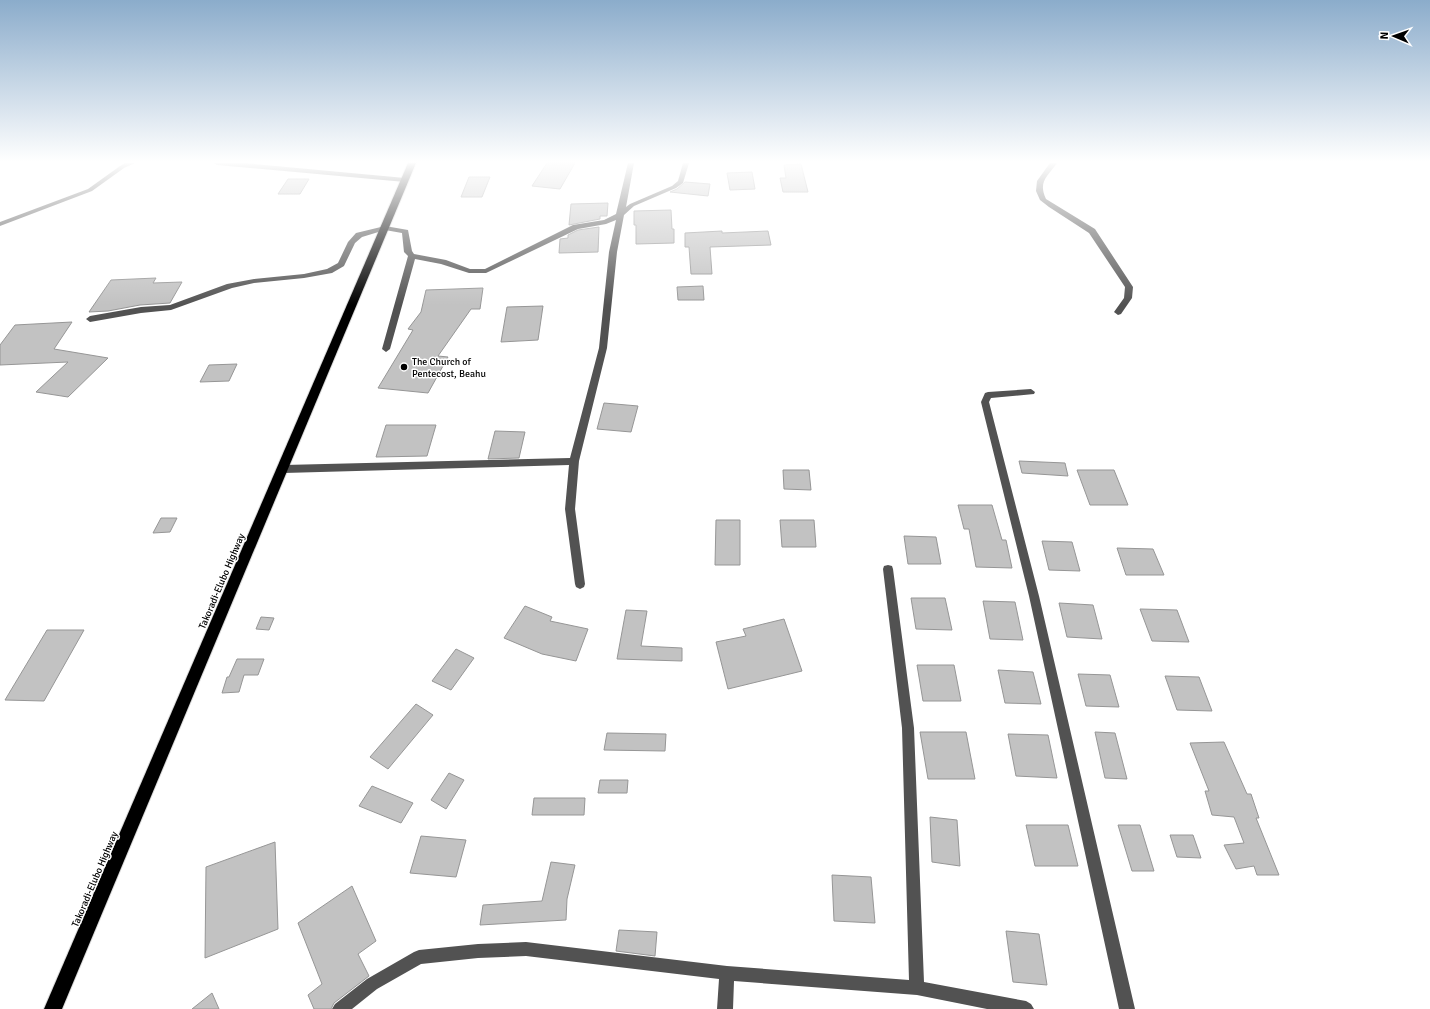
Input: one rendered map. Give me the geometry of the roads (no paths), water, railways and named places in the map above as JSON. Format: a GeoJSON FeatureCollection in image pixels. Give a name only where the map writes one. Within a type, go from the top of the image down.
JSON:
{"type":"FeatureCollection","features":[{"type":"Feature","properties":{"kind":"highway","name":"Takoradi-Elubo Highway"},"geometry":{"type":"LineString","coordinates":[[52,1009],[284,469],[392,210]]}},
{"type":"Feature","properties":{"kind":"street"},"geometry":{"type":"LineString","coordinates":[[0,224],[37,210]]}},
{"type":"Feature","properties":{"kind":"street"},"geometry":{"type":"LineString","coordinates":[[580,584],[570,509],[574,461],[603,348],[613,252],[620,210]]}},
{"type":"Feature","properties":{"kind":"street"},"geometry":{"type":"LineString","coordinates":[[90,319],[141,310],[171,307],[230,286],[248,282],[304,276],[329,271],[341,264],[352,242],[359,235],[385,228],[405,232],[408,252],[412,256],[443,262],[470,272],[486,271],[576,227],[606,222],[619,216],[626,210]]}},
{"type":"Feature","properties":{"kind":"street"},"geometry":{"type":"LineString","coordinates":[[1058,210],[1087,227],[1097,235],[1129,287],[1130,294],[1128,299],[1118,312]]}},
{"type":"Feature","properties":{"kind":"street"},"geometry":{"type":"LineString","coordinates":[[386,349],[412,256]]}},
{"type":"Feature","properties":{"kind":"street"},"geometry":{"type":"LineString","coordinates":[[1031,392],[988,395],[986,402],[1034,596],[1127,1009]]}},
{"type":"Feature","properties":{"kind":"street"},"geometry":{"type":"LineString","coordinates":[[284,469],[574,461]]}},
{"type":"Feature","properties":{"kind":"street"},"geometry":{"type":"LineString","coordinates":[[888,569],[908,728],[917,988]]}},
{"type":"Feature","properties":{"kind":"street"},"geometry":{"type":"LineString","coordinates":[[340,1009],[372,984],[419,957],[478,951],[526,949],[727,973],[917,988],[985,1005],[1026,1009]]}},
{"type":"Feature","properties":{"kind":"street"},"geometry":{"type":"LineString","coordinates":[[725,1009],[727,973]]}},
{"type":"Feature","properties":{"kind":"place","name":"The Church of Pentecost, Beahu"},"geometry":{"type":"Point","coordinates":[404,367]}}]}
